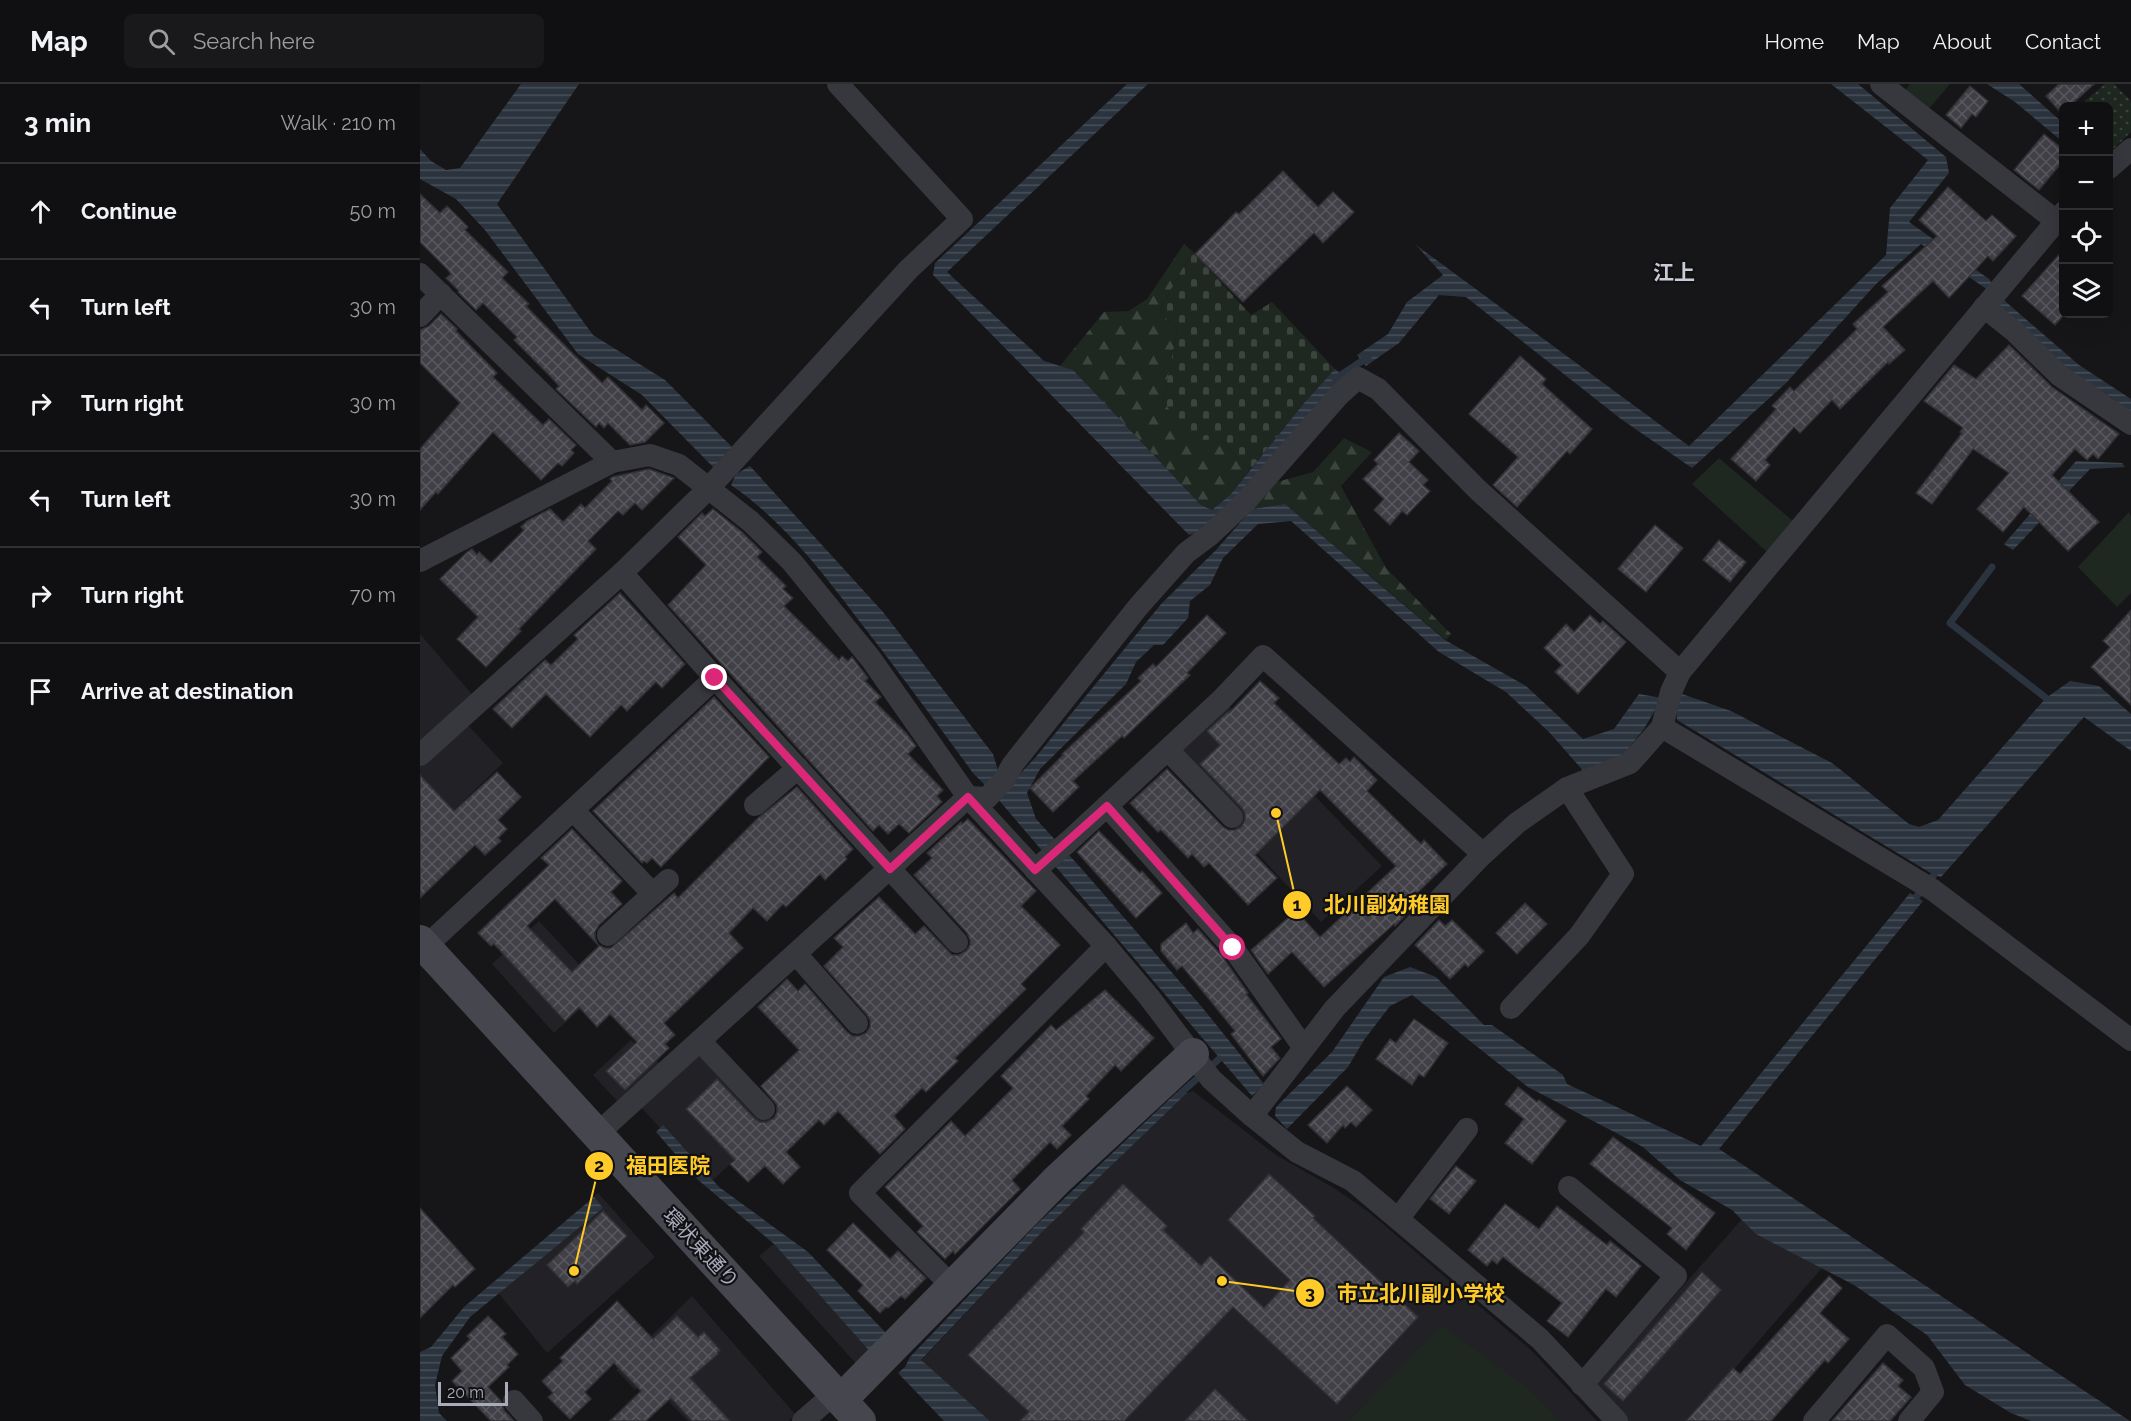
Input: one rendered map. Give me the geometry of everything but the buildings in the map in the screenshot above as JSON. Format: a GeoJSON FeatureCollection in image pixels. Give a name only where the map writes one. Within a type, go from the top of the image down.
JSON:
{"type":"FeatureCollection","features":[{"type":"Feature","properties":{"kind":"main road","name":"環状東通り"},"geometry":{"type":"LineString","coordinates":[[422,947],[845,1404]]}},
{"type":"Feature","properties":{"kind":"main road"},"geometry":{"type":"LineString","coordinates":[[845,1404],[890,1351],[1057,1180],[1200,1064]]}},
{"type":"Feature","properties":{"kind":"street"},"geometry":{"type":"LineString","coordinates":[[420,755],[622,573],[714,483],[908,270],[962,219],[838,84]]}},
{"type":"Feature","properties":{"kind":"street"},"geometry":{"type":"LineString","coordinates":[[1881,84],[2059,215]]}},
{"type":"Feature","properties":{"kind":"street"},"geometry":{"type":"LineString","coordinates":[[1261,1104],[1335,1008],[1483,854],[1517,823],[1568,788],[1630,763],[1670,700],[1984,307],[2059,217]]}},
{"type":"Feature","properties":{"kind":"street"},"geometry":{"type":"LineString","coordinates":[[420,274],[612,462]]}},
{"type":"Feature","properties":{"kind":"street"},"geometry":{"type":"LineString","coordinates":[[420,316],[441,294]]}},
{"type":"Feature","properties":{"kind":"street"},"geometry":{"type":"LineString","coordinates":[[1984,307],[2014,331],[2060,376],[2131,424]]}},
{"type":"Feature","properties":{"kind":"street"},"geometry":{"type":"LineString","coordinates":[[596,1135],[890,869],[977,798],[1004,780],[1013,764],[1138,607],[1186,553],[1215,531],[1246,501],[1339,395],[1358,378],[1378,389],[1478,490],[1670,700],[2131,1040]]}},
{"type":"Feature","properties":{"kind":"street"},"geometry":{"type":"LineString","coordinates":[[422,556],[612,462],[650,455],[680,465],[714,483],[792,562],[871,658],[977,798],[1149,997],[1200,1064],[1261,1104],[1298,1152],[1353,1181],[1540,1339],[1617,1421]]}},
{"type":"Feature","properties":{"kind":"street"},"geometry":{"type":"LineString","coordinates":[[622,573],[957,942]]}},
{"type":"Feature","properties":{"kind":"street"},"geometry":{"type":"LineString","coordinates":[[1039,867],[1168,750],[1263,656],[1483,854]]}},
{"type":"Feature","properties":{"kind":"street"},"geometry":{"type":"LineString","coordinates":[[422,947],[715,678]]}},
{"type":"Feature","properties":{"kind":"street"},"geometry":{"type":"LineString","coordinates":[[1168,750],[1232,817]]}},
{"type":"Feature","properties":{"kind":"street"},"geometry":{"type":"LineString","coordinates":[[755,805],[798,768]]}},
{"type":"Feature","properties":{"kind":"street"},"geometry":{"type":"LineString","coordinates":[[1511,1008],[1579,936],[1623,874],[1568,788]]}},
{"type":"Feature","properties":{"kind":"street"},"geometry":{"type":"LineString","coordinates":[[1107,806],[1233,948],[1304,1048]]}},
{"type":"Feature","properties":{"kind":"street"},"geometry":{"type":"LineString","coordinates":[[573,810],[660,887],[608,935]]}},
{"type":"Feature","properties":{"kind":"street"},"geometry":{"type":"LineString","coordinates":[[952,1286],[860,1193],[1106,946]]}},
{"type":"Feature","properties":{"kind":"street"},"geometry":{"type":"LineString","coordinates":[[796,954],[857,1023]]}},
{"type":"Feature","properties":{"kind":"street"},"geometry":{"type":"LineString","coordinates":[[700,1041],[764,1109]]}},
{"type":"Feature","properties":{"kind":"street"},"geometry":{"type":"LineString","coordinates":[[1398,1219],[1467,1129]]}},
{"type":"Feature","properties":{"kind":"street"},"geometry":{"type":"LineString","coordinates":[[1569,1186],[1676,1276],[1582,1385]]}},
{"type":"Feature","properties":{"kind":"street"},"geometry":{"type":"LineString","coordinates":[[1814,1421],[1887,1335],[1924,1368],[1933,1392],[1910,1421]]}},
{"type":"Feature","properties":{"kind":"street"},"geometry":{"type":"LineString","coordinates":[[514,1401],[532,1421]]}},
{"type":"Feature","properties":{"kind":"street"},"geometry":{"type":"LineString","coordinates":[[803,1421],[845,1404]]}},
{"type":"Feature","properties":{"kind":"shaded area"},"geometry":{"type":"Polygon","coordinates":[[[521,84],[579,84],[497,204],[593,335],[665,380],[733,448],[715,469],[642,395],[578,354],[485,230],[456,199],[420,179],[420,149],[431,161],[446,170],[460,168],[521,84]]]}},
{"type":"Feature","properties":{"kind":"shaded area"},"geometry":{"type":"Polygon","coordinates":[[[1127,84],[1148,84],[947,272],[1044,361],[1073,370],[1201,505],[1212,510],[1231,494],[1305,402],[1335,369],[1345,376],[1240,495],[1204,530],[1189,535],[933,275],[935,263],[1127,84]]]}},
{"type":"Feature","properties":{"kind":"shaded area"},"geometry":{"type":"Polygon","coordinates":[[[1831,84],[1858,84],[1946,157],[1949,173],[1909,222],[1989,279],[2006,302],[2079,365],[2131,399],[2131,412],[2071,373],[2008,315],[1985,288],[1921,244],[1876,284],[1786,383],[1692,468],[1621,419],[1466,297],[1439,295],[1399,343],[1366,366],[1357,355],[1388,334],[1407,302],[1443,275],[1416,245],[1689,446],[1886,255],[1890,208],[1928,160],[1831,84]]]}},
{"type":"Feature","properties":{"kind":"shaded area"},"geometry":{"type":"Polygon","coordinates":[[[1987,84],[2019,84],[2059,119],[2059,139],[2015,102],[1987,84]]]}},
{"type":"Feature","properties":{"kind":"shaded area"},"geometry":{"type":"Polygon","coordinates":[[[2076,461],[2122,463],[2125,467],[2090,469],[2013,550],[2004,544],[2076,461]]]}},
{"type":"Feature","properties":{"kind":"shaded area"},"geometry":{"type":"Polygon","coordinates":[[[750,466],[883,612],[993,754],[999,774],[987,787],[973,773],[887,656],[799,546],[767,514],[731,485],[736,474],[750,466]]]}},
{"type":"Feature","properties":{"kind":"shaded area"},"geometry":{"type":"Polygon","coordinates":[[[1285,504],[1445,640],[1526,686],[1583,739],[1614,729],[1639,694],[1662,698],[1644,729],[1624,754],[1585,773],[1550,733],[1506,692],[1439,652],[1291,521],[1258,524],[1223,558],[1210,585],[1190,601],[1188,618],[1163,645],[1154,645],[1136,662],[1126,684],[1040,769],[1027,793],[1036,819],[1201,1006],[1264,1084],[1252,1096],[997,798],[1035,758],[1162,603],[1216,550],[1252,509],[1285,504]]]}},
{"type":"Feature","properties":{"kind":"shaded area"},"geometry":{"type":"Polygon","coordinates":[[[420,634],[475,698],[420,748],[420,634]]]}},
{"type":"Feature","properties":{"kind":"shaded area"},"geometry":{"type":"Polygon","coordinates":[[[2070,681],[2099,686],[2131,714],[2131,751],[2084,717],[1941,877],[1934,875],[1677,720],[1676,706],[1682,694],[1731,711],[1832,763],[1909,824],[1919,827],[1938,820],[2046,698],[2070,681]]]}},
{"type":"Feature","properties":{"kind":"shaded area"},"geometry":{"type":"Polygon","coordinates":[[[1227,704],[1382,866],[1321,922],[1171,760],[1227,704]]]}},
{"type":"Feature","properties":{"kind":"shaded area"},"geometry":{"type":"Polygon","coordinates":[[[465,722],[503,763],[420,842],[420,762],[465,722]]]}},
{"type":"Feature","properties":{"kind":"shaded area"},"geometry":{"type":"Polygon","coordinates":[[[1910,893],[1923,901],[1719,1149],[2130,1421],[2031,1421],[2011,1413],[1965,1385],[1927,1335],[1854,1285],[1756,1234],[1732,1210],[1680,1180],[1643,1147],[1528,1087],[1412,995],[1390,1006],[1364,1040],[1348,1067],[1287,1129],[1275,1116],[1276,1107],[1332,1052],[1384,977],[1410,967],[1436,977],[1484,1025],[1492,1025],[1563,1075],[1567,1084],[1701,1146],[1910,893]]]}},
{"type":"Feature","properties":{"kind":"shaded area"},"geometry":{"type":"Polygon","coordinates":[[[539,921],[602,989],[554,1033],[492,964],[539,921]]]}},
{"type":"Feature","properties":{"kind":"shaded area"},"geometry":{"type":"Polygon","coordinates":[[[631,1040],[664,1067],[622,1106],[593,1075],[631,1040]]]}},
{"type":"Feature","properties":{"kind":"shaded area"},"geometry":{"type":"Polygon","coordinates":[[[702,1046],[774,1122],[710,1183],[639,1105],[702,1046]]]}},
{"type":"Feature","properties":{"kind":"shaded area"},"geometry":{"type":"Polygon","coordinates":[[[1193,1091],[1276,1155],[1334,1188],[1370,1213],[1532,1351],[1597,1421],[990,1421],[921,1361],[1040,1234],[1187,1093],[1193,1091]]]}},
{"type":"Feature","properties":{"kind":"shaded area"},"geometry":{"type":"Polygon","coordinates":[[[1176,1093],[1187,1093],[1040,1234],[921,1360],[990,1421],[944,1421],[898,1373],[905,1367],[910,1357],[1036,1225],[1176,1093]]]}},
{"type":"Feature","properties":{"kind":"shaded area"},"geometry":{"type":"Polygon","coordinates":[[[663,1125],[719,1187],[808,1252],[888,1335],[873,1355],[774,1244],[697,1179],[656,1132],[663,1125]]]}},
{"type":"Feature","properties":{"kind":"shaded area"},"geometry":{"type":"Polygon","coordinates":[[[598,1193],[655,1257],[547,1353],[492,1285],[598,1193]]]}},
{"type":"Feature","properties":{"kind":"shaded area"},"geometry":{"type":"Polygon","coordinates":[[[594,1197],[603,1208],[470,1317],[442,1356],[435,1385],[439,1413],[447,1421],[420,1421],[420,1352],[431,1347],[464,1307],[594,1197]]]}},
{"type":"Feature","properties":{"kind":"shaded area"},"geometry":{"type":"Polygon","coordinates":[[[1757,1202],[1835,1253],[1689,1421],[1627,1421],[1595,1386],[1757,1202]]]}},
{"type":"Feature","properties":{"kind":"shaded area"},"geometry":{"type":"Polygon","coordinates":[[[774,1244],[873,1355],[859,1367],[759,1256],[774,1244]]]}},
{"type":"Feature","properties":{"kind":"shaded area"},"geometry":{"type":"Polygon","coordinates":[[[692,1296],[795,1414],[789,1421],[688,1421],[669,1402],[672,1396],[651,1374],[635,1390],[616,1370],[692,1296]]]}},
{"type":"Feature","properties":{"kind":"green space"},"geometry":{"type":"Polygon","coordinates":[[[1910,84],[1950,84],[1927,111],[1904,92],[1910,84]]]}},
{"type":"Feature","properties":{"kind":"green space"},"geometry":{"type":"Polygon","coordinates":[[[2105,84],[2114,84],[2131,101],[2131,132],[2113,149],[2113,102],[2084,102],[2105,84]]]}},
{"type":"Feature","properties":{"kind":"green space"},"geometry":{"type":"Polygon","coordinates":[[[1184,244],[1192,251],[1160,310],[1177,332],[1163,402],[1220,439],[1250,470],[1231,494],[1212,510],[1201,505],[1073,370],[1060,366],[1104,312],[1129,311],[1147,299],[1184,244]]]}},
{"type":"Feature","properties":{"kind":"green space"},"geometry":{"type":"Polygon","coordinates":[[[1192,251],[1251,315],[1272,302],[1335,369],[1250,470],[1220,439],[1195,440],[1163,402],[1177,332],[1160,310],[1192,251]]]}},
{"type":"Feature","properties":{"kind":"green space"},"geometry":{"type":"Polygon","coordinates":[[[1344,438],[1372,452],[1341,486],[1386,568],[1451,634],[1446,640],[1285,504],[1252,509],[1273,483],[1313,472],[1344,438]]]}},
{"type":"Feature","properties":{"kind":"green space"},"geometry":{"type":"Polygon","coordinates":[[[1719,458],[1793,521],[1767,552],[1692,484],[1719,458]]]}},
{"type":"Feature","properties":{"kind":"green space"},"geometry":{"type":"Polygon","coordinates":[[[2129,512],[2131,517],[2131,593],[2117,607],[2078,567],[2129,512]]]}},
{"type":"Feature","properties":{"kind":"green space"},"geometry":{"type":"Polygon","coordinates":[[[1441,1325],[1521,1383],[1559,1421],[1348,1421],[1441,1325]]]}},
{"type":"Feature","properties":{"kind":"waterway"},"geometry":{"type":"LineString","coordinates":[[1335,379],[1368,357]]}},
{"type":"Feature","properties":{"kind":"waterway"},"geometry":{"type":"LineString","coordinates":[[1992,567],[1950,623],[2046,698]]}},
{"type":"Feature","properties":{"kind":"waterway"},"geometry":{"type":"LineString","coordinates":[[1917,896],[1934,875]]}},
{"type":"Feature","properties":{"kind":"waterway"},"geometry":{"type":"LineString","coordinates":[[1181,1093],[1219,1059]]}},
{"type":"Feature","properties":{"kind":"place","name":"北川副幼稚園"},"geometry":{"type":"Point","coordinates":[1276,813]}},
{"type":"Feature","properties":{"kind":"place","name":"福田医院"},"geometry":{"type":"Point","coordinates":[574,1271]}},
{"type":"Feature","properties":{"kind":"place","name":"市立北川副小学校"},"geometry":{"type":"Point","coordinates":[1222,1281]}},
{"type":"Feature","properties":{"kind":"district","name":"江上"},"geometry":{"type":"Point","coordinates":[1674,273]}},
{"type":"Feature","properties":{"kind":"route"},"geometry":{"type":"LineString","coordinates":[[715,678],[890,869],[968,797],[1035,870],[1107,806],[1233,948]]}}]}
